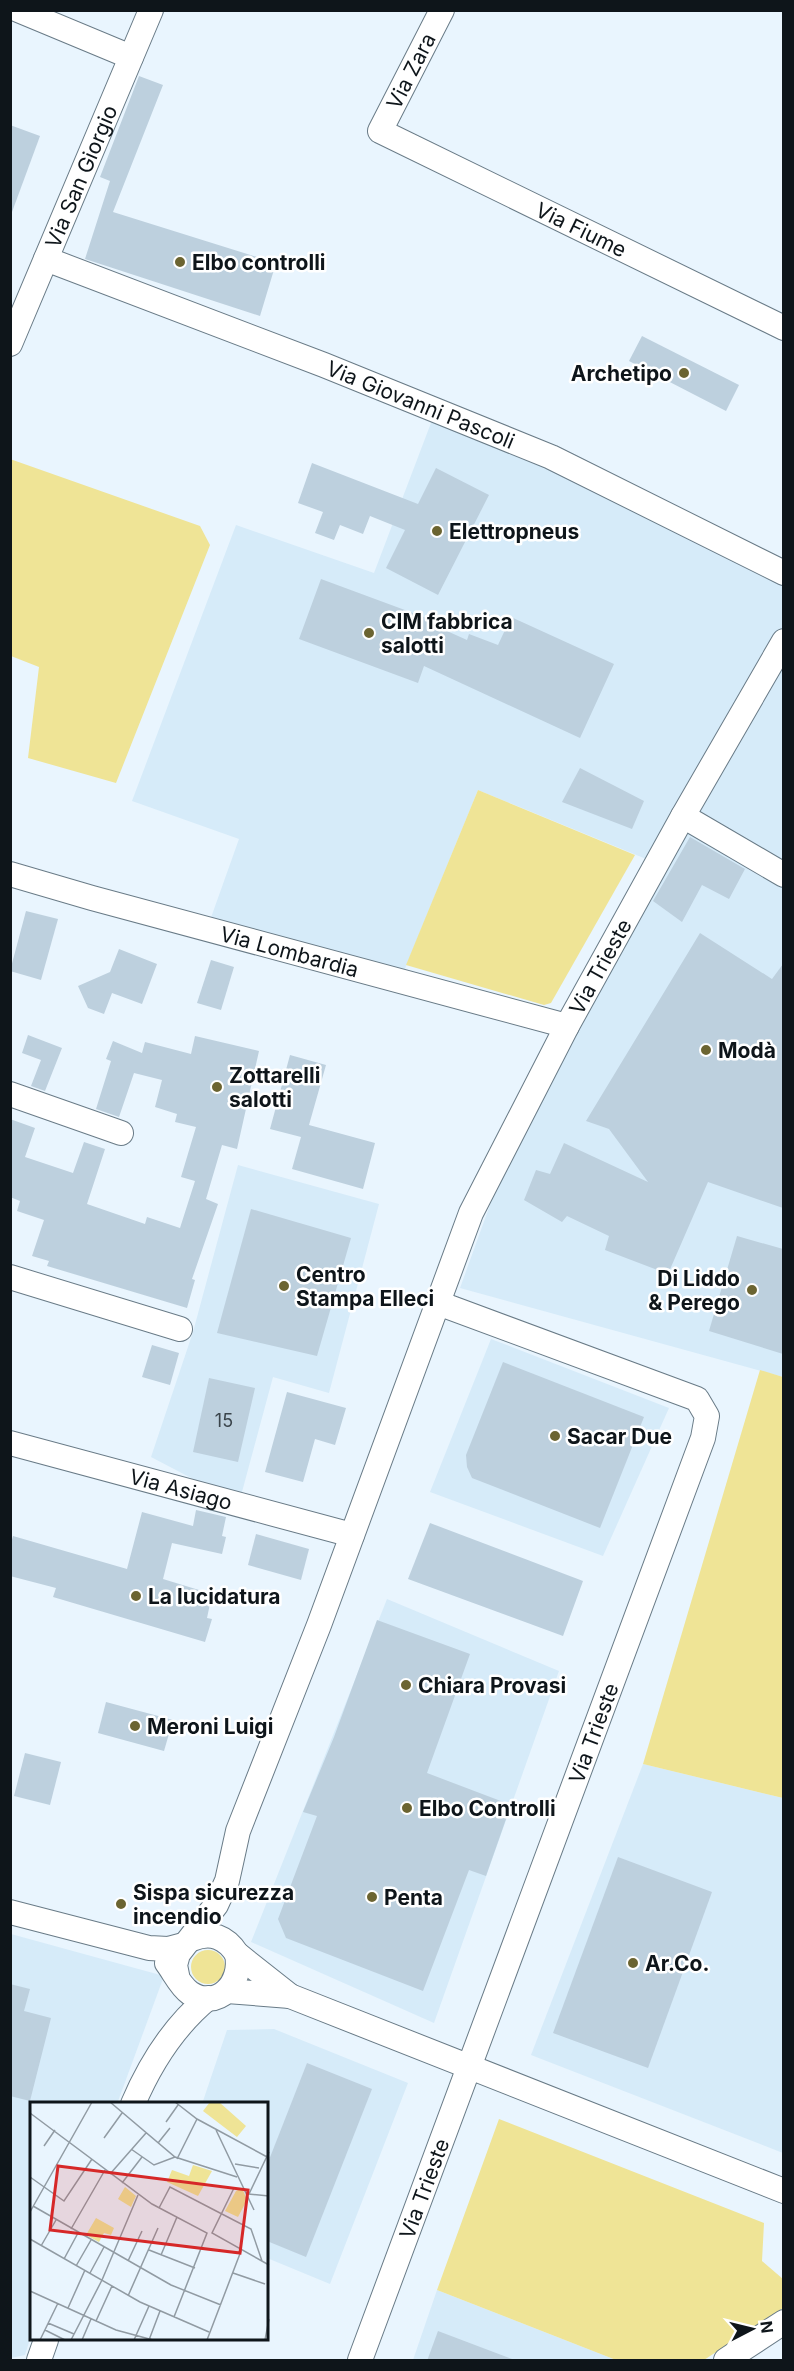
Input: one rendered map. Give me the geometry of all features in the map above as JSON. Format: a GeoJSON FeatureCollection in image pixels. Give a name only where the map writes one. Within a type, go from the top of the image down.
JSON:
{"type":"FeatureCollection","features":[{"type":"Feature","properties":{"kind":"street"},"geometry":{"type":"LineString","coordinates":[[18,10],[131,57]]}},
{"type":"Feature","properties":{"kind":"street","name":"Via San Giorgio"},"geometry":{"type":"LineString","coordinates":[[10,344],[151,10]]}},
{"type":"Feature","properties":{"kind":"street","name":"Via Zara"},"geometry":{"type":"LineString","coordinates":[[380,131],[442,10]]}},
{"type":"Feature","properties":{"kind":"street","name":"Via Fiume"},"geometry":{"type":"LineString","coordinates":[[380,131],[783,328]]}},
{"type":"Feature","properties":{"kind":"street","name":"Via Giovanni Pascoli"},"geometry":{"type":"LineString","coordinates":[[46,259],[324,365],[551,457],[783,573]]}},
{"type":"Feature","properties":{"kind":"street","name":"Via Trieste"},"geometry":{"type":"LineString","coordinates":[[227,1881],[238,1831],[352,1535],[471,1213],[567,1026],[683,816],[782,648]]}},
{"type":"Feature","properties":{"kind":"street"},"geometry":{"type":"LineString","coordinates":[[683,816],[783,875]]}},
{"type":"Feature","properties":{"kind":"street","name":"Via Lombardia"},"geometry":{"type":"LineString","coordinates":[[10,874],[567,1026]]}},
{"type":"Feature","properties":{"kind":"street"},"geometry":{"type":"LineString","coordinates":[[10,1094],[121,1132]]}},
{"type":"Feature","properties":{"kind":"street"},"geometry":{"type":"LineString","coordinates":[[10,1277],[180,1329]]}},
{"type":"Feature","properties":{"kind":"street","name":"Via Trieste"},"geometry":{"type":"LineString","coordinates":[[360,2361],[703,1438],[707,1416],[697,1399],[438,1303]]}},
{"type":"Feature","properties":{"kind":"street","name":"Via Asiago"},"geometry":{"type":"LineString","coordinates":[[10,1443],[352,1535]]}},
{"type":"Feature","properties":{"kind":"street"},"geometry":{"type":"LineString","coordinates":[[172,2035],[179,1980],[176,1965],[178,1954],[216,1905],[227,1881]]}},
{"type":"Feature","properties":{"kind":"street"},"geometry":{"type":"LineString","coordinates":[[134,2102],[145,2076],[172,2035],[193,2010],[234,1984],[238,1974],[227,1881]]}},
{"type":"Feature","properties":{"kind":"street"},"geometry":{"type":"LineString","coordinates":[[10,1912],[149,1948],[168,1949],[202,1935],[223,1938],[290,1996],[783,2191]]}},
{"type":"Feature","properties":{"kind":"street"},"geometry":{"type":"LineString","coordinates":[[149,1948],[163,1957],[189,1992],[218,1995],[290,1996]]}},
{"type":"Feature","properties":{"kind":"street"},"geometry":{"type":"LineString","coordinates":[[737,2357],[783,2322]]}},
{"type":"Feature","properties":{"kind":"street"},"geometry":{"type":"LineString","coordinates":[[39,2361],[46,2341]]}},
{"type":"Feature","properties":{"kind":"shaded area"},"geometry":{"type":"Polygon","coordinates":[[[434,415],[783,577],[783,634],[651,861],[478,790],[402,976],[208,926],[239,839],[132,801],[236,525],[374,573],[434,415]]]}},
{"type":"Feature","properties":{"kind":"shaded area"},"geometry":{"type":"Polygon","coordinates":[[[10,459],[200,526],[210,545],[116,783],[28,758],[39,667],[11,656],[10,459]]]}},
{"type":"Feature","properties":{"kind":"shaded area"},"geometry":{"type":"Polygon","coordinates":[[[783,655],[783,1377],[460,1288],[495,1191],[574,1030],[783,655]]]}},
{"type":"Feature","properties":{"kind":"shaded area"},"geometry":{"type":"Polygon","coordinates":[[[478,790],[635,855],[551,1003],[544,1005],[406,965],[478,790]]]}},
{"type":"Feature","properties":{"kind":"shaded area"},"geometry":{"type":"Polygon","coordinates":[[[238,1165],[379,1204],[329,1393],[273,1377],[239,1503],[151,1457],[193,1332],[238,1165]]]}},
{"type":"Feature","properties":{"kind":"shaded area"},"geometry":{"type":"Polygon","coordinates":[[[491,1339],[669,1408],[603,1556],[430,1492],[491,1339]]]}},
{"type":"Feature","properties":{"kind":"shaded area"},"geometry":{"type":"Polygon","coordinates":[[[760,1370],[783,1377],[783,1798],[643,1764],[760,1370]]]}},
{"type":"Feature","properties":{"kind":"shaded area"},"geometry":{"type":"Polygon","coordinates":[[[387,1599],[559,1671],[434,2023],[251,1942],[387,1599]]]}},
{"type":"Feature","properties":{"kind":"shaded area"},"geometry":{"type":"Polygon","coordinates":[[[643,1764],[783,1798],[783,2153],[531,2055],[643,1764]]]}},
{"type":"Feature","properties":{"kind":"shaded area"},"geometry":{"type":"Polygon","coordinates":[[[11,1934],[164,1976],[118,2102],[30,2102],[30,2339],[25,2355],[11,2358],[11,1934]]]}},
{"type":"Feature","properties":{"kind":"shaded area"},"geometry":{"type":"Polygon","coordinates":[[[208,1950],[220,1955],[225,1967],[220,1979],[208,1984],[196,1979],[191,1967],[196,1955],[208,1950]]]}},
{"type":"Feature","properties":{"kind":"shaded area"},"geometry":{"type":"Polygon","coordinates":[[[274,2029],[408,2083],[330,2284],[268,2258],[268,2102],[203,2102],[227,2030],[274,2029]]]}},
{"type":"Feature","properties":{"kind":"shaded area"},"geometry":{"type":"Polygon","coordinates":[[[499,2119],[764,2223],[762,2261],[783,2279],[783,2308],[704,2360],[616,2360],[437,2290],[499,2119]]]}},
{"type":"Feature","properties":{"kind":"shaded area"},"geometry":{"type":"Polygon","coordinates":[[[437,2290],[616,2360],[413,2360],[437,2290]]]}},
{"type":"Feature","properties":{"kind":"building","name":"Elbo controlli"},"geometry":{"type":"Polygon","coordinates":[[[139,76],[163,85],[113,212],[276,263],[260,316],[85,259],[110,181],[100,177],[139,76]]]}},
{"type":"Feature","properties":{"kind":"building"},"geometry":{"type":"Polygon","coordinates":[[[10,125],[40,136],[12,212],[10,211],[10,125]]]}},
{"type":"Feature","properties":{"kind":"building","name":"Archetipo"},"geometry":{"type":"Polygon","coordinates":[[[642,336],[739,385],[726,411],[629,361],[642,336]]]}},
{"type":"Feature","properties":{"kind":"building"},"geometry":{"type":"Polygon","coordinates":[[[312,463],[418,504],[436,468],[489,495],[438,595],[386,568],[405,530],[370,516],[363,534],[340,525],[334,540],[315,533],[323,512],[298,503],[312,463]]]}},
{"type":"Feature","properties":{"kind":"building"},"geometry":{"type":"Polygon","coordinates":[[[321,579],[440,623],[438,627],[467,640],[469,634],[498,645],[511,617],[614,664],[580,738],[424,666],[418,683],[299,639],[321,579]]]}},
{"type":"Feature","properties":{"kind":"building"},"geometry":{"type":"Polygon","coordinates":[[[580,768],[644,801],[632,829],[562,802],[580,768]]]}},
{"type":"Feature","properties":{"kind":"building"},"geometry":{"type":"Polygon","coordinates":[[[690,837],[745,869],[729,899],[702,885],[682,922],[653,901],[690,837]]]}},
{"type":"Feature","properties":{"kind":"building"},"geometry":{"type":"Polygon","coordinates":[[[26,911],[58,919],[41,980],[10,971],[26,911]]]}},
{"type":"Feature","properties":{"kind":"building","name":"Modà"},"geometry":{"type":"Polygon","coordinates":[[[700,933],[772,979],[783,964],[783,1208],[708,1182],[668,1274],[605,1250],[609,1236],[567,1216],[562,1222],[524,1200],[536,1170],[550,1174],[564,1143],[648,1182],[609,1129],[586,1121],[700,933]]]}},
{"type":"Feature","properties":{"kind":"building"},"geometry":{"type":"Polygon","coordinates":[[[119,949],[157,964],[142,1004],[112,993],[104,1014],[88,1008],[78,986],[110,972],[119,949]]]}},
{"type":"Feature","properties":{"kind":"building"},"geometry":{"type":"Polygon","coordinates":[[[211,960],[234,967],[221,1010],[197,1003],[211,960]]]}},
{"type":"Feature","properties":{"kind":"building"},"geometry":{"type":"Polygon","coordinates":[[[28,1035],[62,1048],[45,1091],[31,1086],[41,1060],[22,1053],[28,1035]]]}},
{"type":"Feature","properties":{"kind":"building"},"geometry":{"type":"Polygon","coordinates":[[[195,1036],[259,1051],[237,1149],[222,1145],[206,1199],[218,1204],[192,1279],[195,1280],[187,1308],[47,1266],[49,1261],[32,1256],[44,1220],[17,1211],[20,1201],[10,1197],[10,1119],[35,1128],[25,1157],[73,1173],[84,1142],[105,1149],[87,1204],[145,1224],[147,1217],[180,1228],[195,1181],[181,1177],[196,1127],[175,1122],[177,1114],[155,1107],[162,1080],[134,1073],[119,1117],[96,1109],[111,1061],[106,1059],[113,1041],[142,1053],[145,1042],[191,1054],[195,1036]]]}},
{"type":"Feature","properties":{"kind":"building"},"geometry":{"type":"Polygon","coordinates":[[[290,1055],[326,1065],[309,1125],[375,1143],[363,1189],[292,1169],[301,1137],[270,1129],[290,1055]]]}},
{"type":"Feature","properties":{"kind":"building","name":"Centro Stampa Elleci"},"geometry":{"type":"Polygon","coordinates":[[[251,1209],[351,1238],[317,1356],[217,1333],[251,1209]]]}},
{"type":"Feature","properties":{"kind":"building","name":"Di Liddo & Perego"},"geometry":{"type":"Polygon","coordinates":[[[737,1236],[783,1249],[783,1354],[709,1331],[737,1236]]]}},
{"type":"Feature","properties":{"kind":"building"},"geometry":{"type":"Polygon","coordinates":[[[152,1345],[179,1353],[170,1385],[142,1377],[152,1345]]]}},
{"type":"Feature","properties":{"kind":"building","name":"Sacar Due"},"geometry":{"type":"Polygon","coordinates":[[[503,1362],[644,1417],[600,1528],[472,1478],[467,1467],[466,1455],[503,1362]]]}},
{"type":"Feature","properties":{"kind":"building"},"geometry":{"type":"Polygon","coordinates":[[[209,1378],[255,1388],[238,1462],[193,1452],[209,1378]]]}},
{"type":"Feature","properties":{"kind":"building"},"geometry":{"type":"Polygon","coordinates":[[[287,1392],[346,1408],[335,1445],[315,1439],[303,1482],[265,1472],[287,1392]]]}},
{"type":"Feature","properties":{"kind":"building"},"geometry":{"type":"Polygon","coordinates":[[[196,1510],[226,1517],[222,1536],[226,1537],[222,1554],[172,1543],[163,1579],[212,1594],[207,1618],[212,1619],[205,1642],[53,1597],[56,1588],[10,1576],[10,1546],[13,1536],[127,1569],[142,1512],[193,1526],[196,1510]]]}},
{"type":"Feature","properties":{"kind":"building"},"geometry":{"type":"Polygon","coordinates":[[[430,1523],[583,1581],[563,1636],[408,1579],[430,1523]]]}},
{"type":"Feature","properties":{"kind":"building"},"geometry":{"type":"Polygon","coordinates":[[[256,1534],[309,1549],[301,1580],[248,1565],[256,1534]]]}},
{"type":"Feature","properties":{"kind":"building"},"geometry":{"type":"Polygon","coordinates":[[[377,1620],[470,1654],[427,1773],[511,1805],[486,1876],[469,1870],[423,1991],[286,1938],[278,1919],[317,1816],[303,1812],[334,1737],[377,1620]]]}},
{"type":"Feature","properties":{"kind":"building","name":"Meroni Luigi"},"geometry":{"type":"Polygon","coordinates":[[[106,1702],[173,1720],[164,1751],[98,1733],[106,1702]]]}},
{"type":"Feature","properties":{"kind":"building"},"geometry":{"type":"Polygon","coordinates":[[[25,1753],[61,1762],[50,1805],[14,1796],[25,1753]]]}},
{"type":"Feature","properties":{"kind":"building","name":"Ar.Co."},"geometry":{"type":"Polygon","coordinates":[[[618,1857],[712,1892],[648,2068],[553,2033],[618,1857]]]}},
{"type":"Feature","properties":{"kind":"building"},"geometry":{"type":"Polygon","coordinates":[[[10,1984],[30,1989],[24,2011],[51,2018],[30,2101],[10,2096],[10,1984]]]}},
{"type":"Feature","properties":{"kind":"building"},"geometry":{"type":"Polygon","coordinates":[[[307,2063],[372,2089],[306,2257],[268,2241],[268,2162],[307,2063]]]}},
{"type":"Feature","properties":{"kind":"building"},"geometry":{"type":"Polygon","coordinates":[[[438,2331],[512,2359],[511,2361],[427,2361],[438,2331]]]}},
{"type":"Feature","properties":{"kind":"place","name":"Elbo controlli"},"geometry":{"type":"Point","coordinates":[180,262]}},
{"type":"Feature","properties":{"kind":"place","name":"Archetipo"},"geometry":{"type":"Point","coordinates":[684,373]}},
{"type":"Feature","properties":{"kind":"place","name":"Elettropneus"},"geometry":{"type":"Point","coordinates":[437,531]}},
{"type":"Feature","properties":{"kind":"place","name":"CIM fabbrica salotti"},"geometry":{"type":"Point","coordinates":[369,633]}},
{"type":"Feature","properties":{"kind":"place","name":"Modà"},"geometry":{"type":"Point","coordinates":[706,1050]}},
{"type":"Feature","properties":{"kind":"place","name":"Zottarelli salotti"},"geometry":{"type":"Point","coordinates":[217,1087]}},
{"type":"Feature","properties":{"kind":"place","name":"Centro Stampa Elleci"},"geometry":{"type":"Point","coordinates":[284,1286]}},
{"type":"Feature","properties":{"kind":"place","name":"Di Liddo & Perego"},"geometry":{"type":"Point","coordinates":[752,1290]}},
{"type":"Feature","properties":{"kind":"place","name":"Sacar Due"},"geometry":{"type":"Point","coordinates":[555,1436]}},
{"type":"Feature","properties":{"kind":"place","name":"La lucidatura"},"geometry":{"type":"Point","coordinates":[136,1596]}},
{"type":"Feature","properties":{"kind":"place","name":"Chiara Provasi"},"geometry":{"type":"Point","coordinates":[406,1685]}},
{"type":"Feature","properties":{"kind":"place","name":"Meroni Luigi"},"geometry":{"type":"Point","coordinates":[135,1726]}},
{"type":"Feature","properties":{"kind":"place","name":"Elbo Controlli"},"geometry":{"type":"Point","coordinates":[407,1808]}},
{"type":"Feature","properties":{"kind":"place","name":"Penta"},"geometry":{"type":"Point","coordinates":[372,1897]}},
{"type":"Feature","properties":{"kind":"place","name":"Sispa sicurezza incendio"},"geometry":{"type":"Point","coordinates":[121,1904]}},
{"type":"Feature","properties":{"kind":"place","name":"Ar.Co."},"geometry":{"type":"Point","coordinates":[633,1963]}}]}
